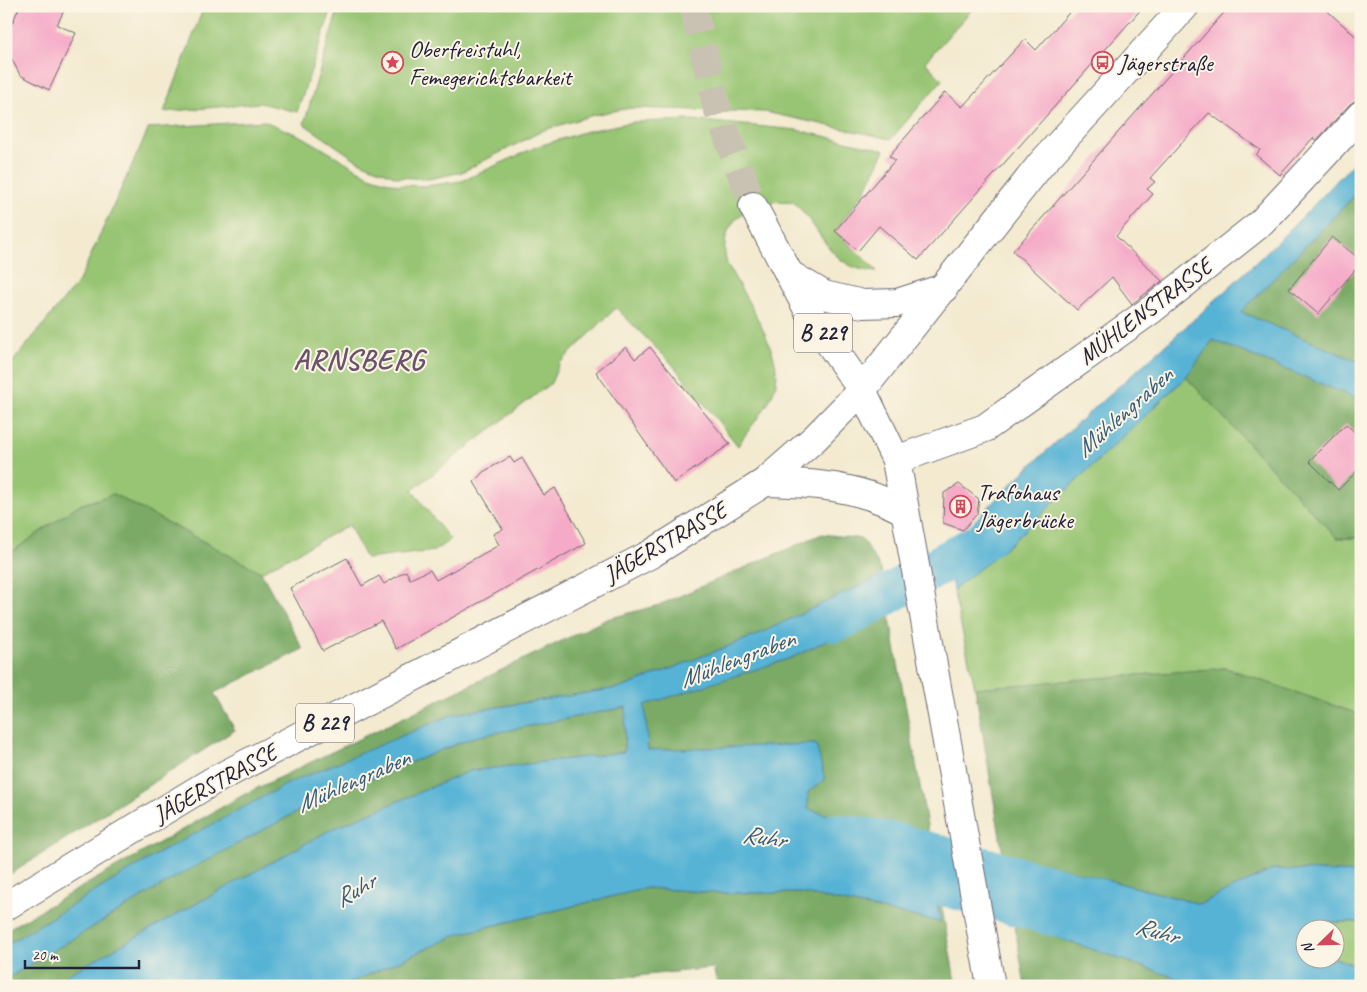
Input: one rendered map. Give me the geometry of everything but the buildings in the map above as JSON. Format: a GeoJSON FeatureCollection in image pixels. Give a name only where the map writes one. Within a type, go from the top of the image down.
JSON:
{"type":"FeatureCollection","features":[{"type":"Feature","properties":{"kind":"main road","name":"JÄGERSTRASSE"},"geometry":{"type":"LineString","coordinates":[[6,906],[211,782],[651,554],[765,482],[815,438],[862,390],[1041,164],[1185,6]]}},
{"type":"Feature","properties":{"kind":"main road","name":"MÜHLENSTRASSE"},"geometry":{"type":"LineString","coordinates":[[896,460],[985,428],[1151,310],[1262,222],[1361,115]]}},
{"type":"Feature","properties":{"kind":"main road","name":"B 229"},"geometry":{"type":"LineString","coordinates":[[754,206],[814,321],[862,390]]}},
{"type":"Feature","properties":{"kind":"main road"},"geometry":{"type":"LineString","coordinates":[[788,274],[824,296],[863,304],[897,303],[944,288]]}},
{"type":"Feature","properties":{"kind":"main road"},"geometry":{"type":"LineString","coordinates":[[862,390],[896,460],[903,510],[992,986]]}},
{"type":"Feature","properties":{"kind":"main road"},"geometry":{"type":"LineString","coordinates":[[765,482],[815,483],[841,488],[882,499],[903,510]]}},
{"type":"Feature","properties":{"kind":"green space"},"geometry":{"type":"Polygon","coordinates":[[[197,6],[330,6],[329,17],[297,112],[260,103],[164,112],[203,9],[197,6]]]}},
{"type":"Feature","properties":{"kind":"green space"},"geometry":{"type":"Polygon","coordinates":[[[339,6],[975,6],[925,62],[942,80],[891,139],[765,112],[630,108],[593,115],[544,130],[462,172],[429,179],[397,177],[358,161],[304,124],[339,6]]]}},
{"type":"Feature","properties":{"kind":"green space"},"geometry":{"type":"Polygon","coordinates":[[[691,120],[797,130],[885,150],[864,192],[835,231],[877,271],[861,269],[848,264],[837,256],[793,202],[778,201],[765,203],[741,215],[732,224],[727,235],[725,248],[727,264],[767,339],[776,370],[776,383],[770,400],[738,446],[673,365],[616,308],[559,364],[551,383],[412,490],[450,540],[434,551],[366,559],[349,525],[261,572],[113,494],[77,506],[6,556],[6,370],[79,281],[149,128],[264,121],[303,137],[369,176],[398,185],[426,186],[462,181],[536,147],[587,131],[634,122],[691,120]]]}},
{"type":"Feature","properties":{"kind":"green space"},"geometry":{"type":"Polygon","coordinates":[[[1361,189],[1361,363],[1241,312],[1361,189]]]}},
{"type":"Feature","properties":{"kind":"green space"},"geometry":{"type":"Polygon","coordinates":[[[1213,340],[1361,400],[1361,538],[1337,538],[1186,377],[1213,340]]]}},
{"type":"Feature","properties":{"kind":"green space"},"geometry":{"type":"Polygon","coordinates":[[[1186,377],[1337,538],[1361,538],[1361,715],[1226,668],[975,688],[953,590],[1010,544],[1186,377]]]}},
{"type":"Feature","properties":{"kind":"green space"},"geometry":{"type":"Polygon","coordinates":[[[113,494],[261,572],[303,649],[214,693],[235,730],[6,877],[6,556],[77,506],[113,494]]]}},
{"type":"Feature","properties":{"kind":"green space"},"geometry":{"type":"Polygon","coordinates":[[[822,534],[862,539],[881,569],[956,986],[811,986],[791,979],[718,986],[713,968],[579,982],[579,986],[343,986],[459,934],[647,888],[718,893],[800,893],[941,922],[925,844],[808,809],[808,792],[816,744],[648,750],[644,705],[791,658],[884,612],[878,577],[757,635],[624,687],[454,714],[164,850],[6,945],[6,930],[245,794],[607,619],[659,605],[822,534]]]}},
{"type":"Feature","properties":{"kind":"green space"},"geometry":{"type":"Polygon","coordinates":[[[1226,668],[1361,715],[1361,873],[1274,869],[1200,904],[1008,854],[1019,924],[1200,986],[1025,986],[975,688],[1226,668]]]}},
{"type":"Feature","properties":{"kind":"green space"},"geometry":{"type":"Polygon","coordinates":[[[626,707],[624,752],[470,771],[332,829],[68,975],[56,986],[6,986],[6,979],[181,874],[327,796],[474,737],[626,707]]]}},
{"type":"Feature","properties":{"kind":"green space"},"geometry":{"type":"Polygon","coordinates":[[[1344,922],[1361,922],[1361,967],[1344,961],[1344,922]]]}},
{"type":"Feature","properties":{"kind":"water"},"geometry":{"type":"Polygon","coordinates":[[[1361,154],[1361,189],[1241,312],[1361,363],[1361,400],[1213,340],[1186,377],[1010,544],[953,590],[946,549],[1069,430],[1240,277],[1282,237],[1361,154]]]}},
{"type":"Feature","properties":{"kind":"water"},"geometry":{"type":"Polygon","coordinates":[[[878,577],[885,612],[791,658],[645,705],[648,750],[816,744],[825,780],[808,792],[808,809],[925,844],[941,922],[800,893],[718,893],[647,888],[459,934],[343,986],[56,986],[67,975],[332,829],[470,771],[624,752],[626,707],[474,737],[327,796],[181,874],[6,979],[6,945],[164,850],[289,783],[454,714],[624,687],[757,635],[878,577]]]}},
{"type":"Feature","properties":{"kind":"water"},"geometry":{"type":"Polygon","coordinates":[[[1007,854],[1200,904],[1274,869],[1361,873],[1361,922],[1294,920],[1294,970],[1344,970],[1344,961],[1361,967],[1361,986],[1200,986],[1018,924],[1007,854]]]}},
{"type":"Feature","properties":{"kind":"waterway","name":"Mühlengraben"},"geometry":{"type":"LineString","coordinates":[[835,622],[846,618],[984,540],[994,530]]}},
{"type":"Feature","properties":{"kind":"waterway","name":"Ruhr"},"geometry":{"type":"LineString","coordinates":[[837,848],[889,856],[1104,915]]}},
{"type":"Feature","properties":{"kind":"tunnel"},"geometry":{"type":"LineString","coordinates":[[693,6],[717,108],[753,206]]}},
{"type":"Feature","properties":{"kind":"place","name":"Oberfreistuhl, Femegerichtsbarkeit"},"geometry":{"type":"Point","coordinates":[393,63]}},
{"type":"Feature","properties":{"kind":"place","name":"Jägerstraße"},"geometry":{"type":"Point","coordinates":[1102,63]}},
{"type":"Feature","properties":{"kind":"place","name":"Trafohaus Jägerbrücke"},"geometry":{"type":"Point","coordinates":[961,506]}},
{"type":"Feature","properties":{"kind":"district","name":"ARNSBERG"},"geometry":{"type":"Point","coordinates":[359,359]}}]}
